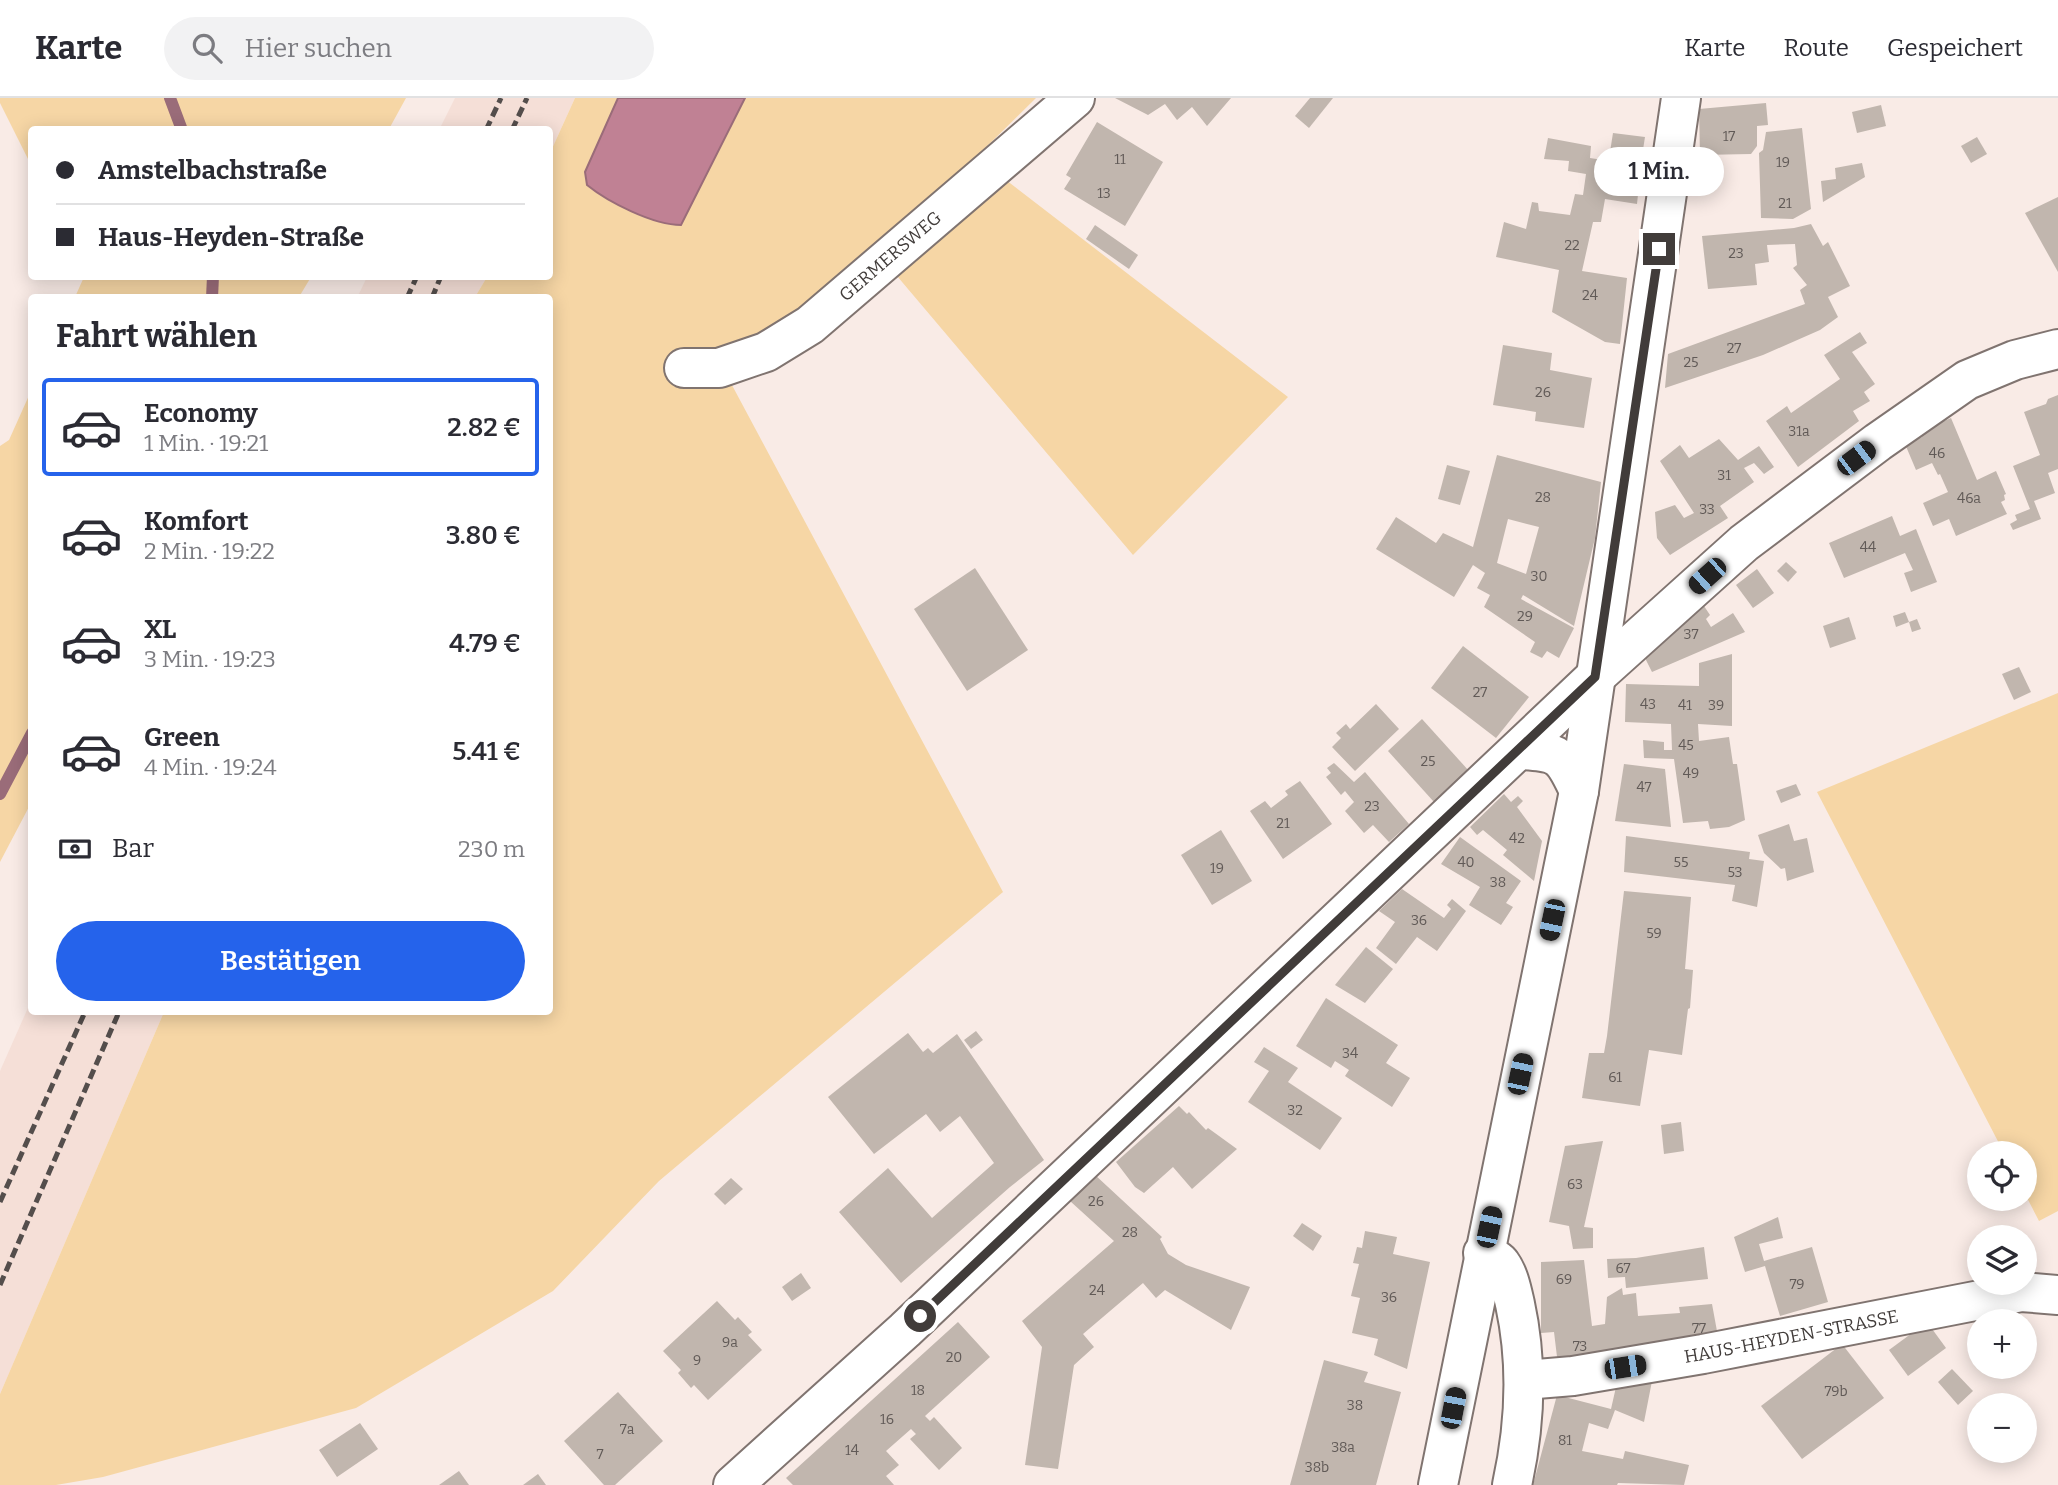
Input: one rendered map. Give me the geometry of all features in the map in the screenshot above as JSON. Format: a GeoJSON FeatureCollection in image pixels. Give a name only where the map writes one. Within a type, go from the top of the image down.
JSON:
{"type":"FeatureCollection","features":[{"type":"Feature","properties":{"kind":"street","name":"GERMERSWEG"},"geometry":{"type":"LineString","coordinates":[[684,368],[719,368],[766,352],[810,325],[1075,98]]}},
{"type":"Feature","properties":{"kind":"street"},"geometry":{"type":"LineString","coordinates":[[1438,1485],[1579,791],[1681,98]]}},
{"type":"Feature","properties":{"kind":"street"},"geometry":{"type":"LineString","coordinates":[[733,1485],[914,1322],[1595,677],[1744,543],[1878,442],[1966,380],[2015,360],[2058,349]]}},
{"type":"Feature","properties":{"kind":"street"},"geometry":{"type":"LineString","coordinates":[[1519,750],[1558,755],[1569,768],[1579,791]]}},
{"type":"Feature","properties":{"kind":"street"},"geometry":{"type":"LineString","coordinates":[[1483,1253],[1500,1262],[1512,1288],[1521,1331],[1524,1380],[1519,1452],[1511,1485]]}},
{"type":"Feature","properties":{"kind":"street","name":"HAUS-HEYDEN-STRASSE"},"geometry":{"type":"LineString","coordinates":[[1524,1380],[1573,1376],[1703,1354],[2021,1292],[2058,1296]]}},
{"type":"Feature","properties":{"kind":"shaded area"},"geometry":{"type":"Polygon","coordinates":[[[0,98],[406,98],[391,126],[28,126],[28,159],[0,98]]]}},
{"type":"Feature","properties":{"kind":"shaded area"},"geometry":{"type":"Polygon","coordinates":[[[455,98],[575,98],[553,146],[553,126],[441,126],[455,98]]]}},
{"type":"Feature","properties":{"kind":"shaded area"},"geometry":{"type":"Polygon","coordinates":[[[575,98],[1036,98],[976,157],[1288,397],[1133,555],[875,250],[781,330],[718,359],[1003,892],[659,1181],[553,1291],[356,1408],[103,1477],[56,1485],[0,1485],[0,1394],[163,1015],[553,1015],[553,294],[477,294],[485,280],[553,280],[553,146],[575,98]]]}},
{"type":"Feature","properties":{"kind":"shaded area"},"geometry":{"type":"Polygon","coordinates":[[[618,98],[745,98],[681,225],[657,221],[631,211],[587,185],[585,172],[618,98]]]}},
{"type":"Feature","properties":{"kind":"shaded area"},"geometry":{"type":"Polygon","coordinates":[[[82,280],[309,280],[301,294],[76,294],[82,280]]]}},
{"type":"Feature","properties":{"kind":"shaded area"},"geometry":{"type":"Polygon","coordinates":[[[366,280],[485,280],[477,294],[359,294],[366,280]]]}},
{"type":"Feature","properties":{"kind":"shaded area"},"geometry":{"type":"Polygon","coordinates":[[[28,398],[28,809],[0,862],[0,446],[9,440],[28,398]]]}},
{"type":"Feature","properties":{"kind":"shaded area"},"geometry":{"type":"Polygon","coordinates":[[[2058,693],[2058,1211],[2039,1221],[2034,1211],[2037,1211],[2037,1141],[1998,1141],[1817,792],[2058,693]]]}},
{"type":"Feature","properties":{"kind":"shaded area"},"geometry":{"type":"Polygon","coordinates":[[[28,1008],[28,1015],[163,1015],[0,1394],[0,1071],[28,1008]]]}},
{"type":"Feature","properties":{"kind":"building"},"geometry":{"type":"Polygon","coordinates":[[[1115,98],[1231,98],[1207,126],[1192,107],[1177,120],[1165,104],[1148,115],[1115,98]]]}},
{"type":"Feature","properties":{"kind":"building"},"geometry":{"type":"Polygon","coordinates":[[[1310,98],[1333,98],[1309,128],[1295,116],[1310,98]]]}},
{"type":"Feature","properties":{"kind":"building"},"geometry":{"type":"Polygon","coordinates":[[[1766,103],[1768,125],[1757,126],[1757,146],[1751,154],[1700,155],[1699,109],[1766,103]]]}},
{"type":"Feature","properties":{"kind":"building"},"geometry":{"type":"Polygon","coordinates":[[[1881,105],[1886,126],[1857,133],[1852,112],[1881,105]]]}},
{"type":"Feature","properties":{"kind":"building"},"geometry":{"type":"Polygon","coordinates":[[[1097,122],[1163,162],[1125,226],[1064,189],[1071,178],[1066,175],[1097,122]]]}},
{"type":"Feature","properties":{"kind":"building"},"geometry":{"type":"Polygon","coordinates":[[[1802,128],[1811,209],[1793,219],[1761,218],[1759,153],[1763,150],[1766,132],[1802,128]]]}},
{"type":"Feature","properties":{"kind":"building"},"geometry":{"type":"Polygon","coordinates":[[[1613,133],[1645,137],[1642,156],[1610,152],[1613,133]]]}},
{"type":"Feature","properties":{"kind":"building"},"geometry":{"type":"Polygon","coordinates":[[[1977,137],[1987,154],[1971,163],[1961,146],[1977,137]]]}},
{"type":"Feature","properties":{"kind":"building"},"geometry":{"type":"Polygon","coordinates":[[[1548,138],[1591,146],[1590,158],[1641,166],[1637,204],[1605,199],[1601,222],[1593,222],[1582,271],[1627,278],[1620,344],[1605,342],[1552,312],[1559,270],[1496,257],[1504,222],[1526,229],[1532,202],[1538,203],[1539,211],[1570,215],[1575,194],[1583,195],[1586,174],[1568,171],[1569,161],[1544,159],[1548,138]]]}},
{"type":"Feature","properties":{"kind":"building"},"geometry":{"type":"Polygon","coordinates":[[[1862,163],[1865,177],[1823,202],[1821,181],[1836,179],[1835,168],[1862,163]]]}},
{"type":"Feature","properties":{"kind":"building"},"geometry":{"type":"Polygon","coordinates":[[[2058,197],[2058,272],[2025,213],[2058,197]]]}},
{"type":"Feature","properties":{"kind":"building"},"geometry":{"type":"Polygon","coordinates":[[[1811,224],[1823,246],[1828,242],[1850,286],[1828,297],[1838,317],[1820,330],[1763,355],[1665,388],[1668,354],[1805,304],[1800,290],[1807,285],[1793,268],[1797,265],[1795,244],[1767,245],[1769,262],[1755,264],[1757,285],[1708,289],[1702,236],[1794,228],[1811,224]]]}},
{"type":"Feature","properties":{"kind":"building"},"geometry":{"type":"Polygon","coordinates":[[[1095,225],[1138,255],[1129,269],[1086,239],[1095,225]]]}},
{"type":"Feature","properties":{"kind":"building"},"geometry":{"type":"Polygon","coordinates":[[[1860,332],[1867,343],[1852,352],[1875,384],[1864,392],[1870,401],[1853,411],[1859,421],[1798,467],[1766,421],[1787,406],[1791,413],[1840,379],[1824,355],[1860,332]]]}},
{"type":"Feature","properties":{"kind":"building"},"geometry":{"type":"Polygon","coordinates":[[[1503,345],[1552,353],[1550,370],[1592,378],[1584,428],[1535,421],[1536,412],[1493,405],[1503,345]]]}},
{"type":"Feature","properties":{"kind":"building"},"geometry":{"type":"Polygon","coordinates":[[[2058,395],[2058,469],[2048,473],[2055,493],[2034,501],[2041,519],[2013,530],[2010,524],[2017,520],[2015,515],[2030,509],[2013,466],[2040,455],[2024,412],[2046,404],[2048,399],[2058,395]]]}},
{"type":"Feature","properties":{"kind":"building"},"geometry":{"type":"Polygon","coordinates":[[[1951,418],[1977,480],[1996,471],[2006,494],[2005,500],[2001,502],[2007,514],[1956,536],[1949,519],[1933,526],[1923,503],[1948,492],[1940,474],[1938,475],[1932,463],[1916,470],[1905,444],[1922,437],[1919,432],[1951,418]]]}},
{"type":"Feature","properties":{"kind":"building"},"geometry":{"type":"Polygon","coordinates":[[[1719,439],[1738,460],[1759,446],[1774,467],[1764,474],[1754,463],[1744,468],[1754,482],[1720,506],[1728,518],[1670,555],[1657,538],[1655,512],[1675,505],[1684,518],[1694,513],[1660,461],[1680,445],[1689,458],[1719,439]]]}},
{"type":"Feature","properties":{"kind":"building"},"geometry":{"type":"Polygon","coordinates":[[[1497,455],[1601,482],[1595,538],[1574,626],[1523,595],[1521,599],[1574,628],[1559,658],[1547,651],[1542,658],[1530,652],[1535,642],[1484,607],[1490,595],[1477,588],[1485,573],[1473,565],[1454,597],[1376,549],[1396,517],[1436,543],[1443,533],[1473,547],[1497,455]],[[1508,519],[1497,563],[1526,574],[1539,527],[1508,519]]]}},
{"type":"Feature","properties":{"kind":"building"},"geometry":{"type":"Polygon","coordinates":[[[1447,465],[1470,471],[1460,505],[1438,499],[1447,465]]]}},
{"type":"Feature","properties":{"kind":"building"},"geometry":{"type":"Polygon","coordinates":[[[1892,516],[1900,536],[1916,529],[1937,582],[1911,592],[1904,573],[1913,570],[1905,553],[1844,578],[1829,543],[1892,516]]]}},
{"type":"Feature","properties":{"kind":"building"},"geometry":{"type":"Polygon","coordinates":[[[1786,562],[1797,572],[1788,582],[1777,571],[1786,562]]]}},
{"type":"Feature","properties":{"kind":"building"},"geometry":{"type":"Polygon","coordinates":[[[975,568],[1028,650],[967,691],[914,609],[975,568]]]}},
{"type":"Feature","properties":{"kind":"building"},"geometry":{"type":"Polygon","coordinates":[[[1757,569],[1774,593],[1753,608],[1736,585],[1757,569]]]}},
{"type":"Feature","properties":{"kind":"building"},"geometry":{"type":"Polygon","coordinates":[[[1704,606],[1710,615],[1706,619],[1711,627],[1733,613],[1745,632],[1652,672],[1646,660],[1646,649],[1704,606]]]}},
{"type":"Feature","properties":{"kind":"building"},"geometry":{"type":"Polygon","coordinates":[[[1905,612],[1909,622],[1896,627],[1893,616],[1905,612]]]}},
{"type":"Feature","properties":{"kind":"building"},"geometry":{"type":"Polygon","coordinates":[[[1849,617],[1856,639],[1830,648],[1823,626],[1849,617]]]}},
{"type":"Feature","properties":{"kind":"building"},"geometry":{"type":"Polygon","coordinates":[[[1917,619],[1921,629],[1912,632],[1909,622],[1917,619]]]}},
{"type":"Feature","properties":{"kind":"building"},"geometry":{"type":"Polygon","coordinates":[[[1463,646],[1529,697],[1496,738],[1431,688],[1463,646]]]}},
{"type":"Feature","properties":{"kind":"building"},"geometry":{"type":"Polygon","coordinates":[[[1732,654],[1732,726],[1698,724],[1699,741],[1729,737],[1733,764],[1737,764],[1745,820],[1729,827],[1710,829],[1708,821],[1683,823],[1674,759],[1644,758],[1643,740],[1664,742],[1664,750],[1672,750],[1671,724],[1625,722],[1626,684],[1699,686],[1699,663],[1732,654]]]}},
{"type":"Feature","properties":{"kind":"building"},"geometry":{"type":"Polygon","coordinates":[[[2019,667],[2031,692],[2014,700],[2002,674],[2019,667]]]}},
{"type":"Feature","properties":{"kind":"building"},"geometry":{"type":"Polygon","coordinates":[[[1376,704],[1399,729],[1355,771],[1332,747],[1341,738],[1336,733],[1346,724],[1350,729],[1376,704]]]}},
{"type":"Feature","properties":{"kind":"building"},"geometry":{"type":"Polygon","coordinates":[[[1422,719],[1469,771],[1434,802],[1388,751],[1422,719]]]}},
{"type":"Feature","properties":{"kind":"building"},"geometry":{"type":"Polygon","coordinates":[[[1334,763],[1354,782],[1365,772],[1409,824],[1389,842],[1373,825],[1364,833],[1345,811],[1354,802],[1345,791],[1341,795],[1326,777],[1331,773],[1327,768],[1334,763]]]}},
{"type":"Feature","properties":{"kind":"building"},"geometry":{"type":"Polygon","coordinates":[[[1624,764],[1665,769],[1671,827],[1615,821],[1624,764]]]}},
{"type":"Feature","properties":{"kind":"building"},"geometry":{"type":"Polygon","coordinates":[[[1300,781],[1332,824],[1283,859],[1250,811],[1265,801],[1271,808],[1288,795],[1285,791],[1300,781]]]}},
{"type":"Feature","properties":{"kind":"building"},"geometry":{"type":"Polygon","coordinates":[[[1796,784],[1801,795],[1781,803],[1776,791],[1796,784]]]}},
{"type":"Feature","properties":{"kind":"building"},"geometry":{"type":"Polygon","coordinates":[[[1504,794],[1511,802],[1518,796],[1523,801],[1517,807],[1542,841],[1534,881],[1503,855],[1507,850],[1483,830],[1477,835],[1470,827],[1504,794]]]}},
{"type":"Feature","properties":{"kind":"building"},"geometry":{"type":"Polygon","coordinates":[[[1789,824],[1794,841],[1807,838],[1814,872],[1787,881],[1785,868],[1781,869],[1764,853],[1758,835],[1789,824]]]}},
{"type":"Feature","properties":{"kind":"building"},"geometry":{"type":"Polygon","coordinates":[[[1221,830],[1252,881],[1212,905],[1181,855],[1221,830]]]}},
{"type":"Feature","properties":{"kind":"building"},"geometry":{"type":"Polygon","coordinates":[[[1626,836],[1750,852],[1749,859],[1764,861],[1757,907],[1732,901],[1735,885],[1624,872],[1626,836]]]}},
{"type":"Feature","properties":{"kind":"building"},"geometry":{"type":"Polygon","coordinates":[[[1460,837],[1521,881],[1506,903],[1513,907],[1501,925],[1469,905],[1480,887],[1441,864],[1460,837]]]}},
{"type":"Feature","properties":{"kind":"building"},"geometry":{"type":"Polygon","coordinates":[[[1402,889],[1444,918],[1451,909],[1447,905],[1452,899],[1466,911],[1437,951],[1417,937],[1396,964],[1376,948],[1395,922],[1379,911],[1402,889]]]}},
{"type":"Feature","properties":{"kind":"building"},"geometry":{"type":"Polygon","coordinates":[[[1624,891],[1691,897],[1685,969],[1693,970],[1682,1055],[1649,1050],[1640,1106],[1582,1098],[1589,1053],[1604,1053],[1624,891]]]}},
{"type":"Feature","properties":{"kind":"building"},"geometry":{"type":"Polygon","coordinates":[[[1366,947],[1393,969],[1365,1003],[1335,985],[1366,947]]]}},
{"type":"Feature","properties":{"kind":"building"},"geometry":{"type":"Polygon","coordinates":[[[1326,998],[1398,1045],[1386,1063],[1410,1078],[1392,1107],[1345,1076],[1349,1070],[1335,1061],[1331,1068],[1296,1046],[1326,998]]]}},
{"type":"Feature","properties":{"kind":"building"},"geometry":{"type":"Polygon","coordinates":[[[976,1031],[983,1040],[971,1049],[964,1040],[976,1031]]]}},
{"type":"Feature","properties":{"kind":"building"},"geometry":{"type":"Polygon","coordinates":[[[908,1033],[923,1052],[928,1048],[933,1053],[957,1034],[1044,1160],[901,1283],[839,1212],[888,1168],[932,1218],[994,1163],[960,1116],[940,1132],[926,1114],[874,1154],[828,1097],[908,1033]]]}},
{"type":"Feature","properties":{"kind":"building"},"geometry":{"type":"Polygon","coordinates":[[[1264,1047],[1298,1068],[1288,1082],[1342,1118],[1320,1150],[1248,1102],[1269,1071],[1254,1062],[1264,1047]]]}},
{"type":"Feature","properties":{"kind":"building"},"geometry":{"type":"Polygon","coordinates":[[[1179,1106],[1187,1114],[1189,1112],[1206,1130],[1208,1128],[1237,1149],[1192,1189],[1173,1167],[1144,1193],[1135,1187],[1116,1162],[1179,1106]]]}},
{"type":"Feature","properties":{"kind":"building"},"geometry":{"type":"Polygon","coordinates":[[[1681,1122],[1684,1151],[1664,1154],[1661,1125],[1681,1122]]]}},
{"type":"Feature","properties":{"kind":"building"},"geometry":{"type":"Polygon","coordinates":[[[1603,1141],[1584,1227],[1593,1228],[1593,1248],[1573,1249],[1569,1226],[1549,1222],[1565,1146],[1603,1141]]]}},
{"type":"Feature","properties":{"kind":"building"},"geometry":{"type":"Polygon","coordinates":[[[1094,1174],[1162,1237],[1160,1239],[1168,1254],[1186,1265],[1250,1287],[1231,1330],[1165,1290],[1156,1298],[1143,1283],[1083,1334],[1094,1347],[1074,1365],[1058,1469],[1025,1465],[1042,1347],[1022,1321],[1114,1241],[1070,1201],[1094,1174]]]}},
{"type":"Feature","properties":{"kind":"building"},"geometry":{"type":"Polygon","coordinates":[[[731,1178],[743,1189],[725,1205],[714,1194],[731,1178]]]}},
{"type":"Feature","properties":{"kind":"building"},"geometry":{"type":"Polygon","coordinates":[[[1778,1217],[1783,1238],[1759,1244],[1764,1261],[1812,1247],[1828,1302],[1780,1316],[1765,1266],[1745,1272],[1734,1237],[1778,1217]]]}},
{"type":"Feature","properties":{"kind":"building"},"geometry":{"type":"Polygon","coordinates":[[[1302,1223],[1322,1236],[1313,1251],[1293,1236],[1302,1223]]]}},
{"type":"Feature","properties":{"kind":"building"},"geometry":{"type":"Polygon","coordinates":[[[1365,1231],[1397,1237],[1393,1254],[1430,1262],[1407,1369],[1374,1355],[1378,1339],[1352,1333],[1360,1298],[1351,1296],[1359,1264],[1353,1263],[1357,1247],[1362,1248],[1365,1231]]]}},
{"type":"Feature","properties":{"kind":"building"},"geometry":{"type":"Polygon","coordinates":[[[1704,1247],[1708,1279],[1626,1288],[1625,1277],[1608,1278],[1607,1259],[1636,1258],[1704,1247]]]}},
{"type":"Feature","properties":{"kind":"building"},"geometry":{"type":"Polygon","coordinates":[[[1584,1260],[1592,1326],[1605,1324],[1607,1297],[1622,1288],[1623,1295],[1636,1293],[1638,1316],[1680,1313],[1679,1307],[1712,1304],[1719,1342],[1558,1365],[1554,1332],[1541,1333],[1541,1262],[1584,1260]]]}},
{"type":"Feature","properties":{"kind":"building"},"geometry":{"type":"Polygon","coordinates":[[[801,1273],[811,1288],[792,1301],[782,1287],[801,1273]]]}},
{"type":"Feature","properties":{"kind":"building"},"geometry":{"type":"Polygon","coordinates":[[[717,1301],[735,1320],[738,1317],[752,1332],[748,1335],[762,1350],[708,1400],[694,1385],[691,1388],[678,1373],[681,1370],[663,1351],[717,1301]]]}},
{"type":"Feature","properties":{"kind":"building"},"geometry":{"type":"Polygon","coordinates":[[[958,1322],[990,1357],[925,1416],[930,1421],[934,1417],[962,1448],[939,1470],[910,1439],[916,1434],[911,1429],[886,1451],[899,1465],[886,1476],[894,1485],[793,1485],[786,1478],[958,1322]]]}},
{"type":"Feature","properties":{"kind":"building"},"geometry":{"type":"Polygon","coordinates":[[[1927,1322],[1946,1348],[1908,1376],[1889,1350],[1927,1322]]]}},
{"type":"Feature","properties":{"kind":"building"},"geometry":{"type":"Polygon","coordinates":[[[1842,1344],[1884,1398],[1802,1459],[1761,1406],[1842,1344]]]}},
{"type":"Feature","properties":{"kind":"building"},"geometry":{"type":"Polygon","coordinates":[[[1324,1360],[1368,1372],[1364,1382],[1401,1392],[1376,1485],[1290,1485],[1324,1360]]]}},
{"type":"Feature","properties":{"kind":"building"},"geometry":{"type":"Polygon","coordinates":[[[1952,1369],[1973,1391],[1967,1393],[1967,1397],[1958,1405],[1938,1382],[1952,1369]]]}},
{"type":"Feature","properties":{"kind":"building"},"geometry":{"type":"Polygon","coordinates":[[[1652,1381],[1644,1422],[1615,1410],[1608,1429],[1589,1423],[1582,1451],[1623,1459],[1625,1451],[1689,1465],[1684,1485],[1533,1485],[1557,1395],[1611,1409],[1616,1387],[1652,1381]]]}},
{"type":"Feature","properties":{"kind":"building"},"geometry":{"type":"Polygon","coordinates":[[[618,1392],[663,1441],[615,1485],[604,1485],[564,1441],[618,1392]]]}},
{"type":"Feature","properties":{"kind":"building"},"geometry":{"type":"Polygon","coordinates":[[[360,1423],[378,1449],[337,1477],[319,1450],[360,1423]]]}},
{"type":"Feature","properties":{"kind":"building"},"geometry":{"type":"Polygon","coordinates":[[[459,1471],[469,1485],[439,1485],[459,1471]]]}},
{"type":"Feature","properties":{"kind":"building"},"geometry":{"type":"Polygon","coordinates":[[[538,1474],[546,1485],[523,1485],[538,1474]]]}},
{"type":"Feature","properties":{"kind":"waterway"},"geometry":{"type":"LineString","coordinates":[[170,98],[180,126]]}},
{"type":"Feature","properties":{"kind":"waterway"},"geometry":{"type":"LineString","coordinates":[[212,294],[213,280]]}},
{"type":"Feature","properties":{"kind":"waterway"},"geometry":{"type":"LineString","coordinates":[[0,794],[28,741]]}},
{"type":"Feature","properties":{"kind":"railway"},"geometry":{"type":"LineString","coordinates":[[488,126],[501,98]]}},
{"type":"Feature","properties":{"kind":"railway"},"geometry":{"type":"LineString","coordinates":[[514,126],[527,98]]}},
{"type":"Feature","properties":{"kind":"railway"},"geometry":{"type":"LineString","coordinates":[[409,294],[415,280]]}},
{"type":"Feature","properties":{"kind":"railway"},"geometry":{"type":"LineString","coordinates":[[434,294],[439,280]]}},
{"type":"Feature","properties":{"kind":"railway"},"geometry":{"type":"LineString","coordinates":[[0,1202],[84,1015]]}},
{"type":"Feature","properties":{"kind":"railway"},"geometry":{"type":"LineString","coordinates":[[0,1285],[118,1015]]}},
{"type":"Feature","properties":{"kind":"route"},"geometry":{"type":"LineString","coordinates":[[920,1316],[1595,677],[1659,249]]}}]}
